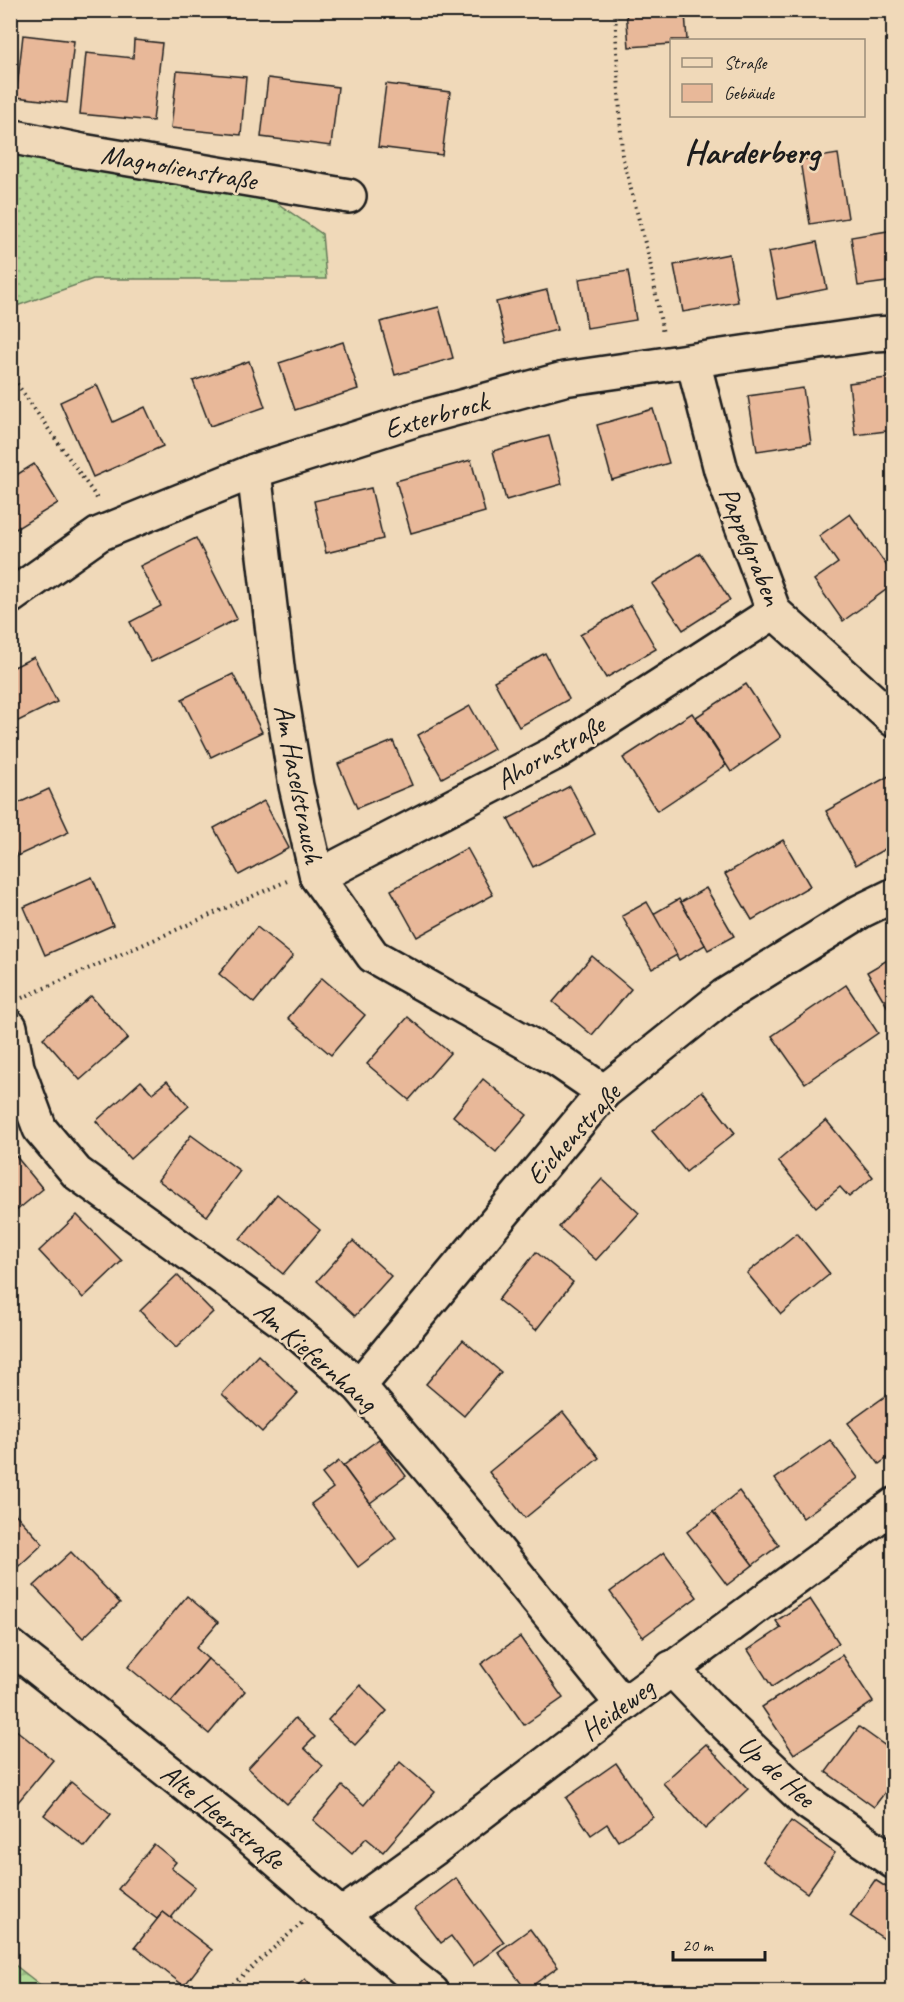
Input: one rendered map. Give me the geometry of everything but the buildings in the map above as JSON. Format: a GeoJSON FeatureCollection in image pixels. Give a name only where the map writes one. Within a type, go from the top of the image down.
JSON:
{"type":"FeatureCollection","features":[{"type":"Feature","properties":{"kind":"street","name":"Magnolienstraße"},"geometry":{"type":"LineString","coordinates":[[10,136],[349,196]]}},
{"type":"Feature","properties":{"kind":"street","name":"Exterbrock"},"geometry":{"type":"LineString","coordinates":[[10,597],[99,534],[116,526],[254,471],[417,419],[564,380],[894,333]]}},
{"type":"Feature","properties":{"kind":"street","name":"Pappelgraben"},"geometry":{"type":"LineString","coordinates":[[681,362],[774,612],[894,720]]}},
{"type":"Feature","properties":{"kind":"street","name":"Am Haselstrauch"},"geometry":{"type":"LineString","coordinates":[[254,471],[278,675],[296,786],[317,877],[373,956],[560,1061],[604,1092]]}},
{"type":"Feature","properties":{"kind":"street","name":"Ahornstraße"},"geometry":{"type":"LineString","coordinates":[[317,877],[557,752],[774,612]]}},
{"type":"Feature","properties":{"kind":"street","name":"Eichenstraße"},"geometry":{"type":"LineString","coordinates":[[359,1386],[604,1092],[724,996],[861,911],[894,895]]}},
{"type":"Feature","properties":{"kind":"street","name":"Am Kiefernhang"},"geometry":{"type":"LineString","coordinates":[[16,1013],[17,1067],[40,1129],[78,1173],[288,1325],[359,1386],[474,1522],[623,1705]]}},
{"type":"Feature","properties":{"kind":"street","name":"Heideweg"},"geometry":{"type":"LineString","coordinates":[[334,1908],[435,1848],[671,1668],[894,1504]]}},
{"type":"Feature","properties":{"kind":"street","name":"Alte Heerstraße"},"geometry":{"type":"LineString","coordinates":[[10,1646],[237,1826],[432,1992]]}},
{"type":"Feature","properties":{"kind":"street","name":"Up de Hee"},"geometry":{"type":"LineString","coordinates":[[671,1668],[712,1711],[807,1802],[894,1862]]}},
{"type":"Feature","properties":{"kind":"path"},"geometry":{"type":"LineString","coordinates":[[615,10],[622,155],[650,262],[681,362]]}},
{"type":"Feature","properties":{"kind":"path"},"geometry":{"type":"LineString","coordinates":[[10,374],[116,526]]}},
{"type":"Feature","properties":{"kind":"path"},"geometry":{"type":"LineString","coordinates":[[16,1013],[282,882],[317,877]]}},
{"type":"Feature","properties":{"kind":"path"},"geometry":{"type":"LineString","coordinates":[[224,1992],[334,1908]]}},
{"type":"Feature","properties":{"kind":"green space"},"geometry":{"type":"Polygon","coordinates":[[[10,153],[118,175],[271,199],[322,234],[326,279],[93,279],[11,308],[10,153]]]}},
{"type":"Feature","properties":{"kind":"green space"},"geometry":{"type":"Polygon","coordinates":[[[11,1962],[48,1991],[11,1991],[11,1962]]]}},
{"type":"Feature","properties":{"kind":"district","name":"Harderberg"},"geometry":{"type":"Point","coordinates":[752,151]}}]}
